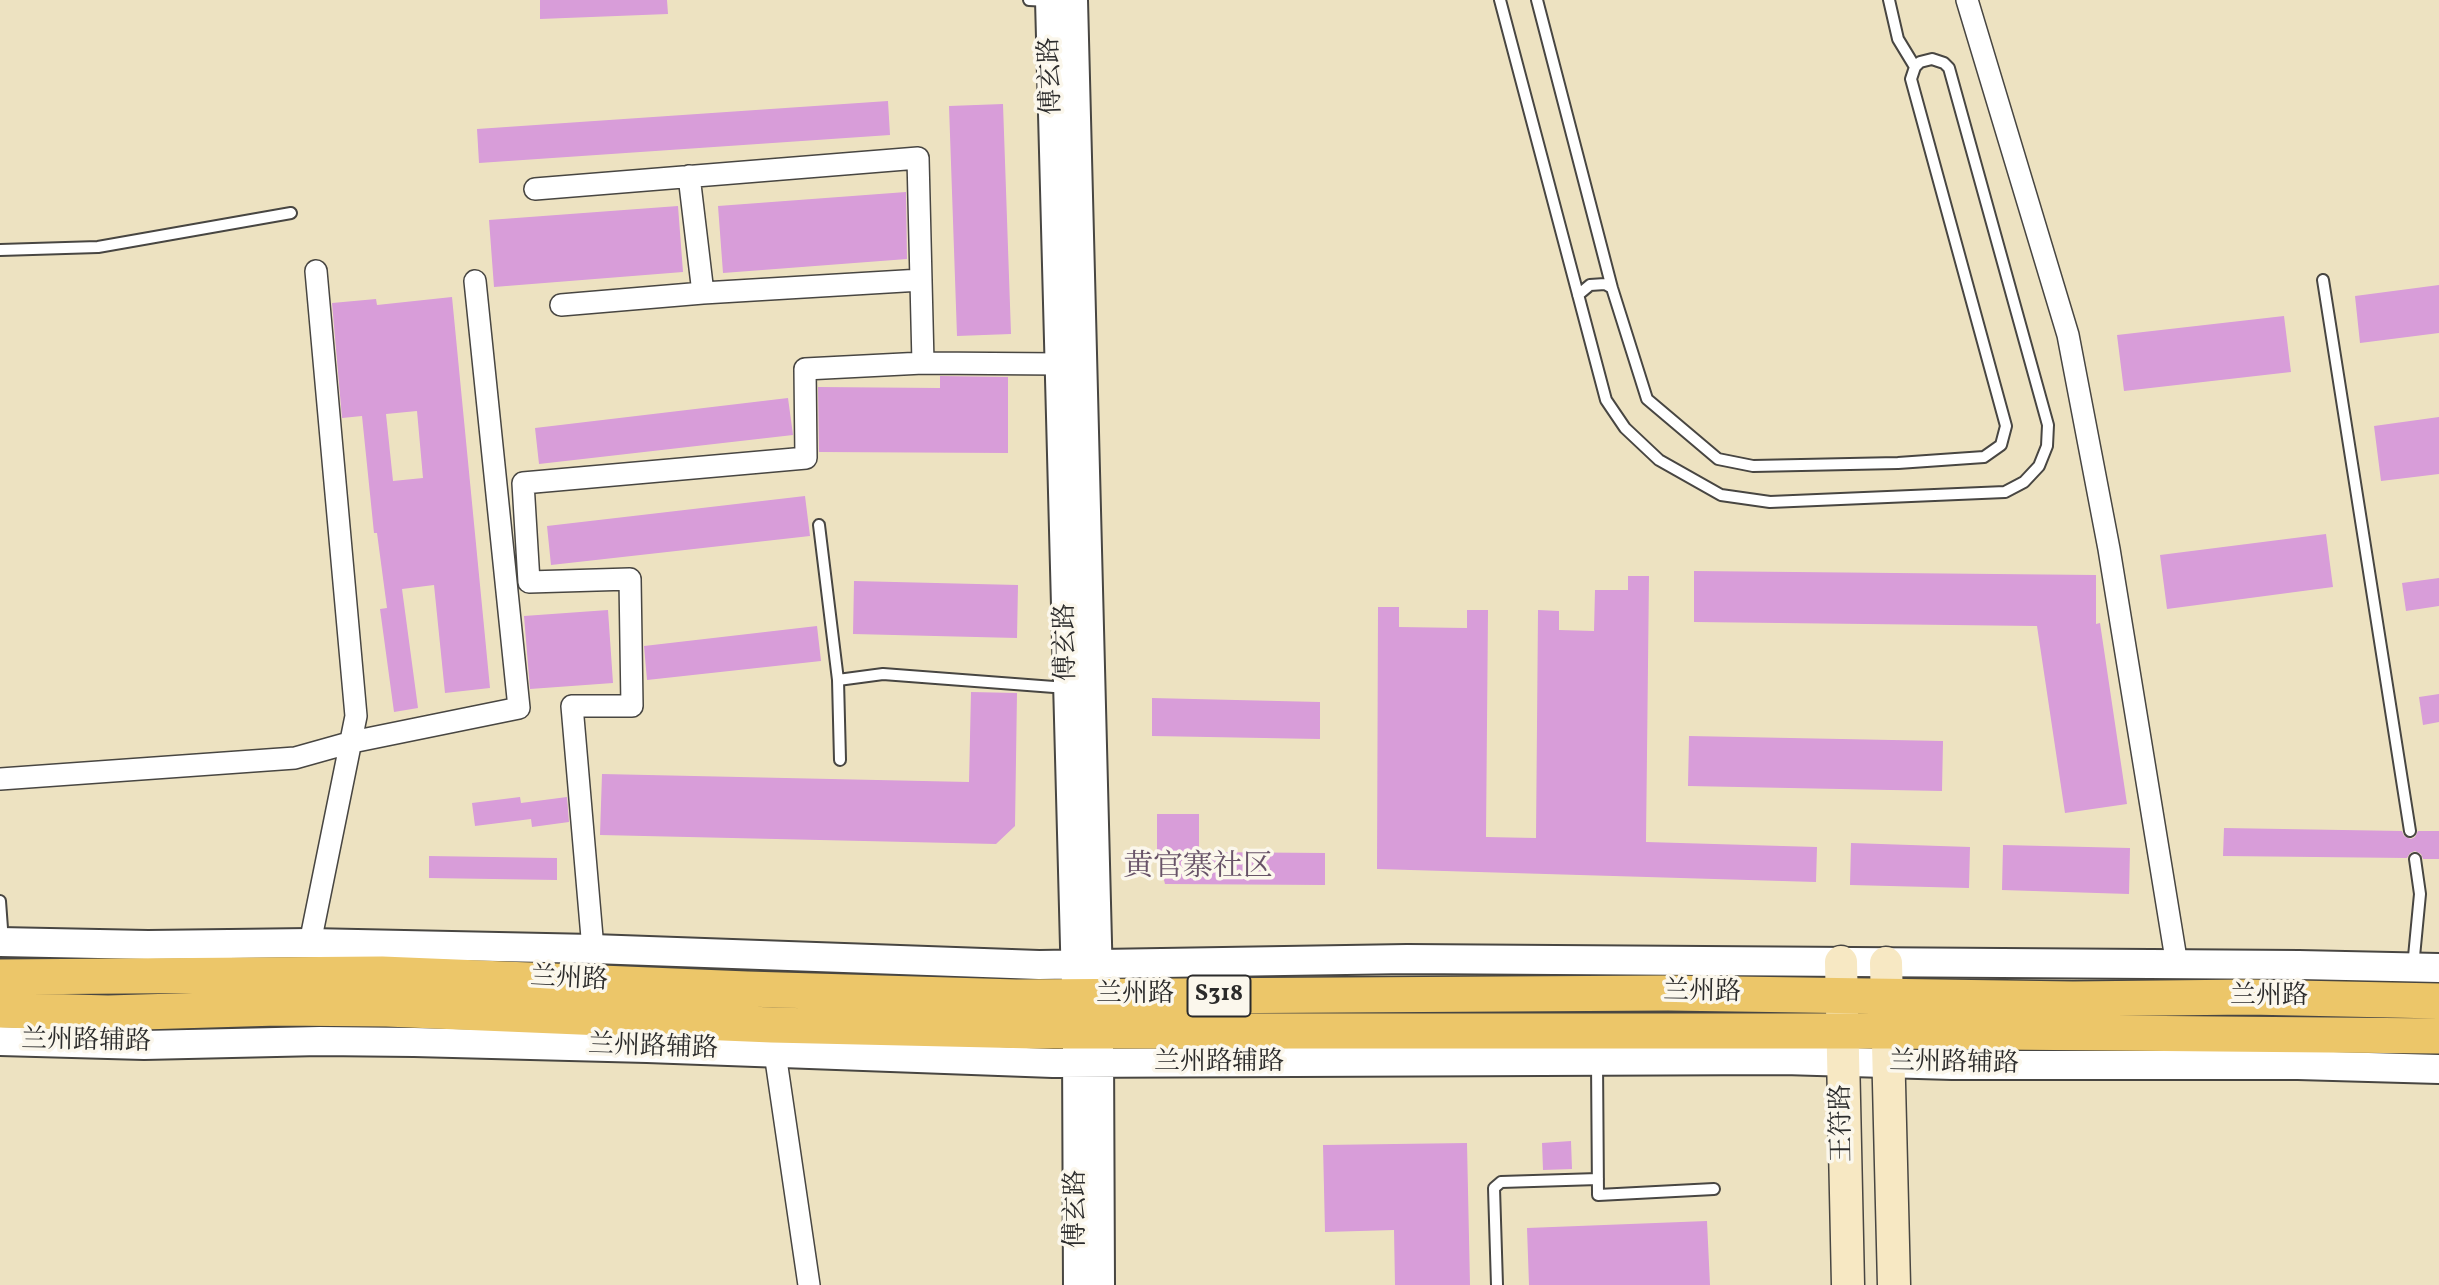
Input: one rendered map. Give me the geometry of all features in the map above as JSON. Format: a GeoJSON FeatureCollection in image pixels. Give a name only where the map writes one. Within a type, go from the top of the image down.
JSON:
{"type":"FeatureCollection","features":[{"type":"Feature","properties":{"kind":"main road","name":"兰州路"},"geometry":{"type":"LineString","coordinates":[[0,977],[382,974],[747,989],[1087,981],[1614,993],[1841,979],[1886,980],[2073,999],[2249,997],[2439,1001]]}},
{"type":"Feature","properties":{"kind":"main road","name":"王符路"},"geometry":{"type":"LineString","coordinates":[[1841,979],[1848,1285]]}},
{"type":"Feature","properties":{"kind":"main road","name":"王符路"},"geometry":{"type":"LineString","coordinates":[[1886,980],[1894,1285]]}},
{"type":"Feature","properties":{"kind":"main road","name":"兰州路"},"geometry":{"type":"LineString","coordinates":[[0,1010],[108,1013],[278,1008],[387,1009],[772,1025],[1088,1048],[1888,1047],[2439,1036]]}},
{"type":"Feature","properties":{"kind":"street","name":"傅玄路"},"geometry":{"type":"LineString","coordinates":[[1051,0],[1069,688],[1087,981]]}},
{"type":"Feature","properties":{"kind":"street","name":"傅玄路"},"geometry":{"type":"LineString","coordinates":[[1051,0],[1088,1048],[1100,1285]]}},
{"type":"Feature","properties":{"kind":"street"},"geometry":{"type":"LineString","coordinates":[[1967,0],[2068,335],[2109,549],[2178,965]]}},
{"type":"Feature","properties":{"kind":"street"},"geometry":{"type":"LineString","coordinates":[[535,189],[918,159],[923,363]]}},
{"type":"Feature","properties":{"kind":"street"},"geometry":{"type":"LineString","coordinates":[[690,176],[703,293]]}},
{"type":"Feature","properties":{"kind":"street"},"geometry":{"type":"LineString","coordinates":[[310,943],[356,716],[316,271]]}},
{"type":"Feature","properties":{"kind":"street"},"geometry":{"type":"LineString","coordinates":[[561,305],[703,293],[921,280]]}},
{"type":"Feature","properties":{"kind":"street"},"geometry":{"type":"LineString","coordinates":[[0,779],[295,758],[352,742],[519,708],[475,281]]}},
{"type":"Feature","properties":{"kind":"street"},"geometry":{"type":"LineString","coordinates":[[593,949],[572,706],[632,706],[630,579],[530,582],[523,483],[806,458],[805,369],[923,363],[1061,364]]}},
{"type":"Feature","properties":{"kind":"street"},"geometry":{"type":"LineString","coordinates":[[1,942],[148,945],[310,943],[593,949],[933,963],[1087,981]]}},
{"type":"Feature","properties":{"kind":"street"},"geometry":{"type":"LineString","coordinates":[[1886,980],[2178,965],[2426,968]]}},
{"type":"Feature","properties":{"kind":"street","name":"兰州路辅路"},"geometry":{"type":"LineString","coordinates":[[0,1041],[144,1045],[347,1041],[775,1053],[1088,1048]]}},
{"type":"Feature","properties":{"kind":"street","name":"兰州路辅路"},"geometry":{"type":"LineString","coordinates":[[1888,1047],[2073,1066],[2298,1065],[2439,1069]]}},
{"type":"Feature","properties":{"kind":"street","name":"傅玄路"},"geometry":{"type":"LineString","coordinates":[[1078,1285],[1088,1048]]}},
{"type":"Feature","properties":{"kind":"street"},"geometry":{"type":"LineString","coordinates":[[775,1053],[809,1285]]}},
{"type":"Feature","properties":{"kind":"lane"},"geometry":{"type":"LineString","coordinates":[[1500,0],[1606,400],[1625,428],[1658,460],[1721,495],[1770,502],[2005,492],[2024,481],[2039,466],[2047,446],[2048,425],[1949,68],[1944,63],[1932,59],[1920,62],[1911,79],[2006,426],[2001,446],[1984,457],[1898,463],[1753,466],[1718,459],[1647,399],[1612,288],[1537,0]]}},
{"type":"Feature","properties":{"kind":"lane"},"geometry":{"type":"LineString","coordinates":[[1889,0],[1898,40],[1915,67]]}},
{"type":"Feature","properties":{"kind":"lane"},"geometry":{"type":"LineString","coordinates":[[0,250],[99,247],[291,213]]}},
{"type":"Feature","properties":{"kind":"lane"},"geometry":{"type":"LineString","coordinates":[[2323,280],[2410,831]]}},
{"type":"Feature","properties":{"kind":"lane"},"geometry":{"type":"LineString","coordinates":[[1577,295],[1590,285],[1605,284],[1612,288]]}},
{"type":"Feature","properties":{"kind":"lane"},"geometry":{"type":"LineString","coordinates":[[819,525],[838,680],[840,760]]}},
{"type":"Feature","properties":{"kind":"lane"},"geometry":{"type":"LineString","coordinates":[[838,680],[883,674],[1069,688]]}},
{"type":"Feature","properties":{"kind":"lane"},"geometry":{"type":"LineString","coordinates":[[2415,859],[2426,968]]}},
{"type":"Feature","properties":{"kind":"lane"},"geometry":{"type":"LineString","coordinates":[[0,901],[1,942]]}},
{"type":"Feature","properties":{"kind":"lane"},"geometry":{"type":"LineString","coordinates":[[1596,1046],[1598,1195],[1714,1189]]}},
{"type":"Feature","properties":{"kind":"lane"},"geometry":{"type":"LineString","coordinates":[[1497,1285],[1494,1188],[1502,1182],[1598,1179]]}},
{"type":"Feature","properties":{"kind":"building"},"geometry":{"type":"Polygon","coordinates":[[[540,0],[667,0],[668,14],[540,19],[540,0]]]}},
{"type":"Feature","properties":{"kind":"building"},"geometry":{"type":"Polygon","coordinates":[[[888,101],[890,135],[479,163],[477,129],[888,101]]]}},
{"type":"Feature","properties":{"kind":"building"},"geometry":{"type":"Polygon","coordinates":[[[1003,104],[1011,334],[957,336],[949,106],[1003,104]]]}},
{"type":"Feature","properties":{"kind":"building"},"geometry":{"type":"Polygon","coordinates":[[[906,192],[907,259],[723,273],[718,206],[906,192]]]}},
{"type":"Feature","properties":{"kind":"building"},"geometry":{"type":"Polygon","coordinates":[[[678,206],[683,272],[494,287],[489,220],[678,206]]]}},
{"type":"Feature","properties":{"kind":"building"},"geometry":{"type":"Polygon","coordinates":[[[2439,285],[2439,333],[2360,343],[2355,296],[2439,285]]]}},
{"type":"Feature","properties":{"kind":"building"},"geometry":{"type":"Polygon","coordinates":[[[452,297],[490,688],[445,693],[434,585],[402,589],[418,708],[394,712],[380,609],[387,608],[377,533],[374,533],[362,416],[342,418],[332,303],[376,299],[377,305],[452,297]],[[417,411],[386,414],[393,481],[423,478],[417,411]]]}},
{"type":"Feature","properties":{"kind":"building"},"geometry":{"type":"Polygon","coordinates":[[[2284,316],[2291,372],[2124,391],[2117,335],[2284,316]]]}},
{"type":"Feature","properties":{"kind":"building"},"geometry":{"type":"Polygon","coordinates":[[[940,376],[1008,377],[1008,453],[819,452],[818,387],[940,388],[940,376]]]}},
{"type":"Feature","properties":{"kind":"building"},"geometry":{"type":"Polygon","coordinates":[[[788,398],[793,435],[539,464],[535,428],[788,398]]]}},
{"type":"Feature","properties":{"kind":"building"},"geometry":{"type":"Polygon","coordinates":[[[2439,417],[2439,474],[2381,481],[2374,426],[2439,417]]]}},
{"type":"Feature","properties":{"kind":"building"},"geometry":{"type":"Polygon","coordinates":[[[805,496],[810,536],[551,565],[547,526],[805,496]]]}},
{"type":"Feature","properties":{"kind":"building"},"geometry":{"type":"Polygon","coordinates":[[[2326,534],[2333,587],[2167,609],[2160,555],[2326,534]]]}},
{"type":"Feature","properties":{"kind":"building"},"geometry":{"type":"Polygon","coordinates":[[[1694,571],[2096,575],[2096,624],[2100,623],[2127,804],[2065,813],[2037,626],[1694,622],[1694,571]]]}},
{"type":"Feature","properties":{"kind":"building"},"geometry":{"type":"Polygon","coordinates":[[[1628,576],[1649,576],[1646,842],[1817,847],[1816,882],[1377,869],[1378,607],[1399,607],[1399,627],[1467,628],[1467,610],[1488,610],[1486,837],[1536,838],[1538,610],[1559,611],[1559,630],[1594,631],[1595,590],[1628,590],[1628,576]]]}},
{"type":"Feature","properties":{"kind":"building"},"geometry":{"type":"Polygon","coordinates":[[[2439,578],[2439,606],[2406,611],[2402,583],[2439,578]]]}},
{"type":"Feature","properties":{"kind":"building"},"geometry":{"type":"Polygon","coordinates":[[[854,581],[1018,585],[1017,638],[853,634],[854,581]]]}},
{"type":"Feature","properties":{"kind":"building"},"geometry":{"type":"Polygon","coordinates":[[[608,610],[613,683],[530,689],[524,616],[608,610]]]}},
{"type":"Feature","properties":{"kind":"building"},"geometry":{"type":"Polygon","coordinates":[[[817,626],[821,661],[647,680],[644,646],[817,626]]]}},
{"type":"Feature","properties":{"kind":"building"},"geometry":{"type":"Polygon","coordinates":[[[971,692],[1017,693],[1015,826],[996,844],[600,835],[602,774],[969,782],[971,692]]]}},
{"type":"Feature","properties":{"kind":"building"},"geometry":{"type":"Polygon","coordinates":[[[2439,694],[2439,722],[2423,725],[2419,697],[2439,694]]]}},
{"type":"Feature","properties":{"kind":"building"},"geometry":{"type":"Polygon","coordinates":[[[1152,698],[1320,702],[1320,739],[1152,736],[1152,698]]]}},
{"type":"Feature","properties":{"kind":"building"},"geometry":{"type":"Polygon","coordinates":[[[1689,736],[1943,741],[1942,791],[1688,786],[1689,736]]]}},
{"type":"Feature","properties":{"kind":"building"},"geometry":{"type":"Polygon","coordinates":[[[520,797],[521,803],[567,797],[569,822],[532,827],[531,819],[475,826],[472,803],[520,797]]]}},
{"type":"Feature","properties":{"kind":"building"},"geometry":{"type":"Polygon","coordinates":[[[1157,814],[1199,814],[1199,852],[1325,853],[1325,885],[1165,884],[1157,852],[1157,814]]]}},
{"type":"Feature","properties":{"kind":"building"},"geometry":{"type":"Polygon","coordinates":[[[2224,828],[2402,831],[2404,836],[2411,839],[2418,831],[2439,831],[2439,859],[2423,859],[2421,854],[2415,851],[2407,858],[2223,856],[2224,828]]]}},
{"type":"Feature","properties":{"kind":"building"},"geometry":{"type":"Polygon","coordinates":[[[1851,843],[1970,847],[1969,888],[1850,885],[1851,843]]]}},
{"type":"Feature","properties":{"kind":"building"},"geometry":{"type":"Polygon","coordinates":[[[2003,845],[2130,848],[2129,894],[2002,890],[2003,845]]]}},
{"type":"Feature","properties":{"kind":"building"},"geometry":{"type":"Polygon","coordinates":[[[429,856],[557,858],[557,880],[429,878],[429,856]]]}},
{"type":"Feature","properties":{"kind":"building"},"geometry":{"type":"Polygon","coordinates":[[[1571,1141],[1572,1169],[1543,1170],[1542,1143],[1571,1141]]]}},
{"type":"Feature","properties":{"kind":"building"},"geometry":{"type":"Polygon","coordinates":[[[1467,1143],[1470,1285],[1395,1285],[1394,1230],[1325,1232],[1323,1145],[1467,1143]]]}},
{"type":"Feature","properties":{"kind":"building"},"geometry":{"type":"Polygon","coordinates":[[[1707,1221],[1710,1285],[1529,1285],[1527,1228],[1707,1221]]]}},
{"type":"Feature","properties":{"kind":"district","name":"黄官寨社区"},"geometry":{"type":"Point","coordinates":[1198,869]}}]}
